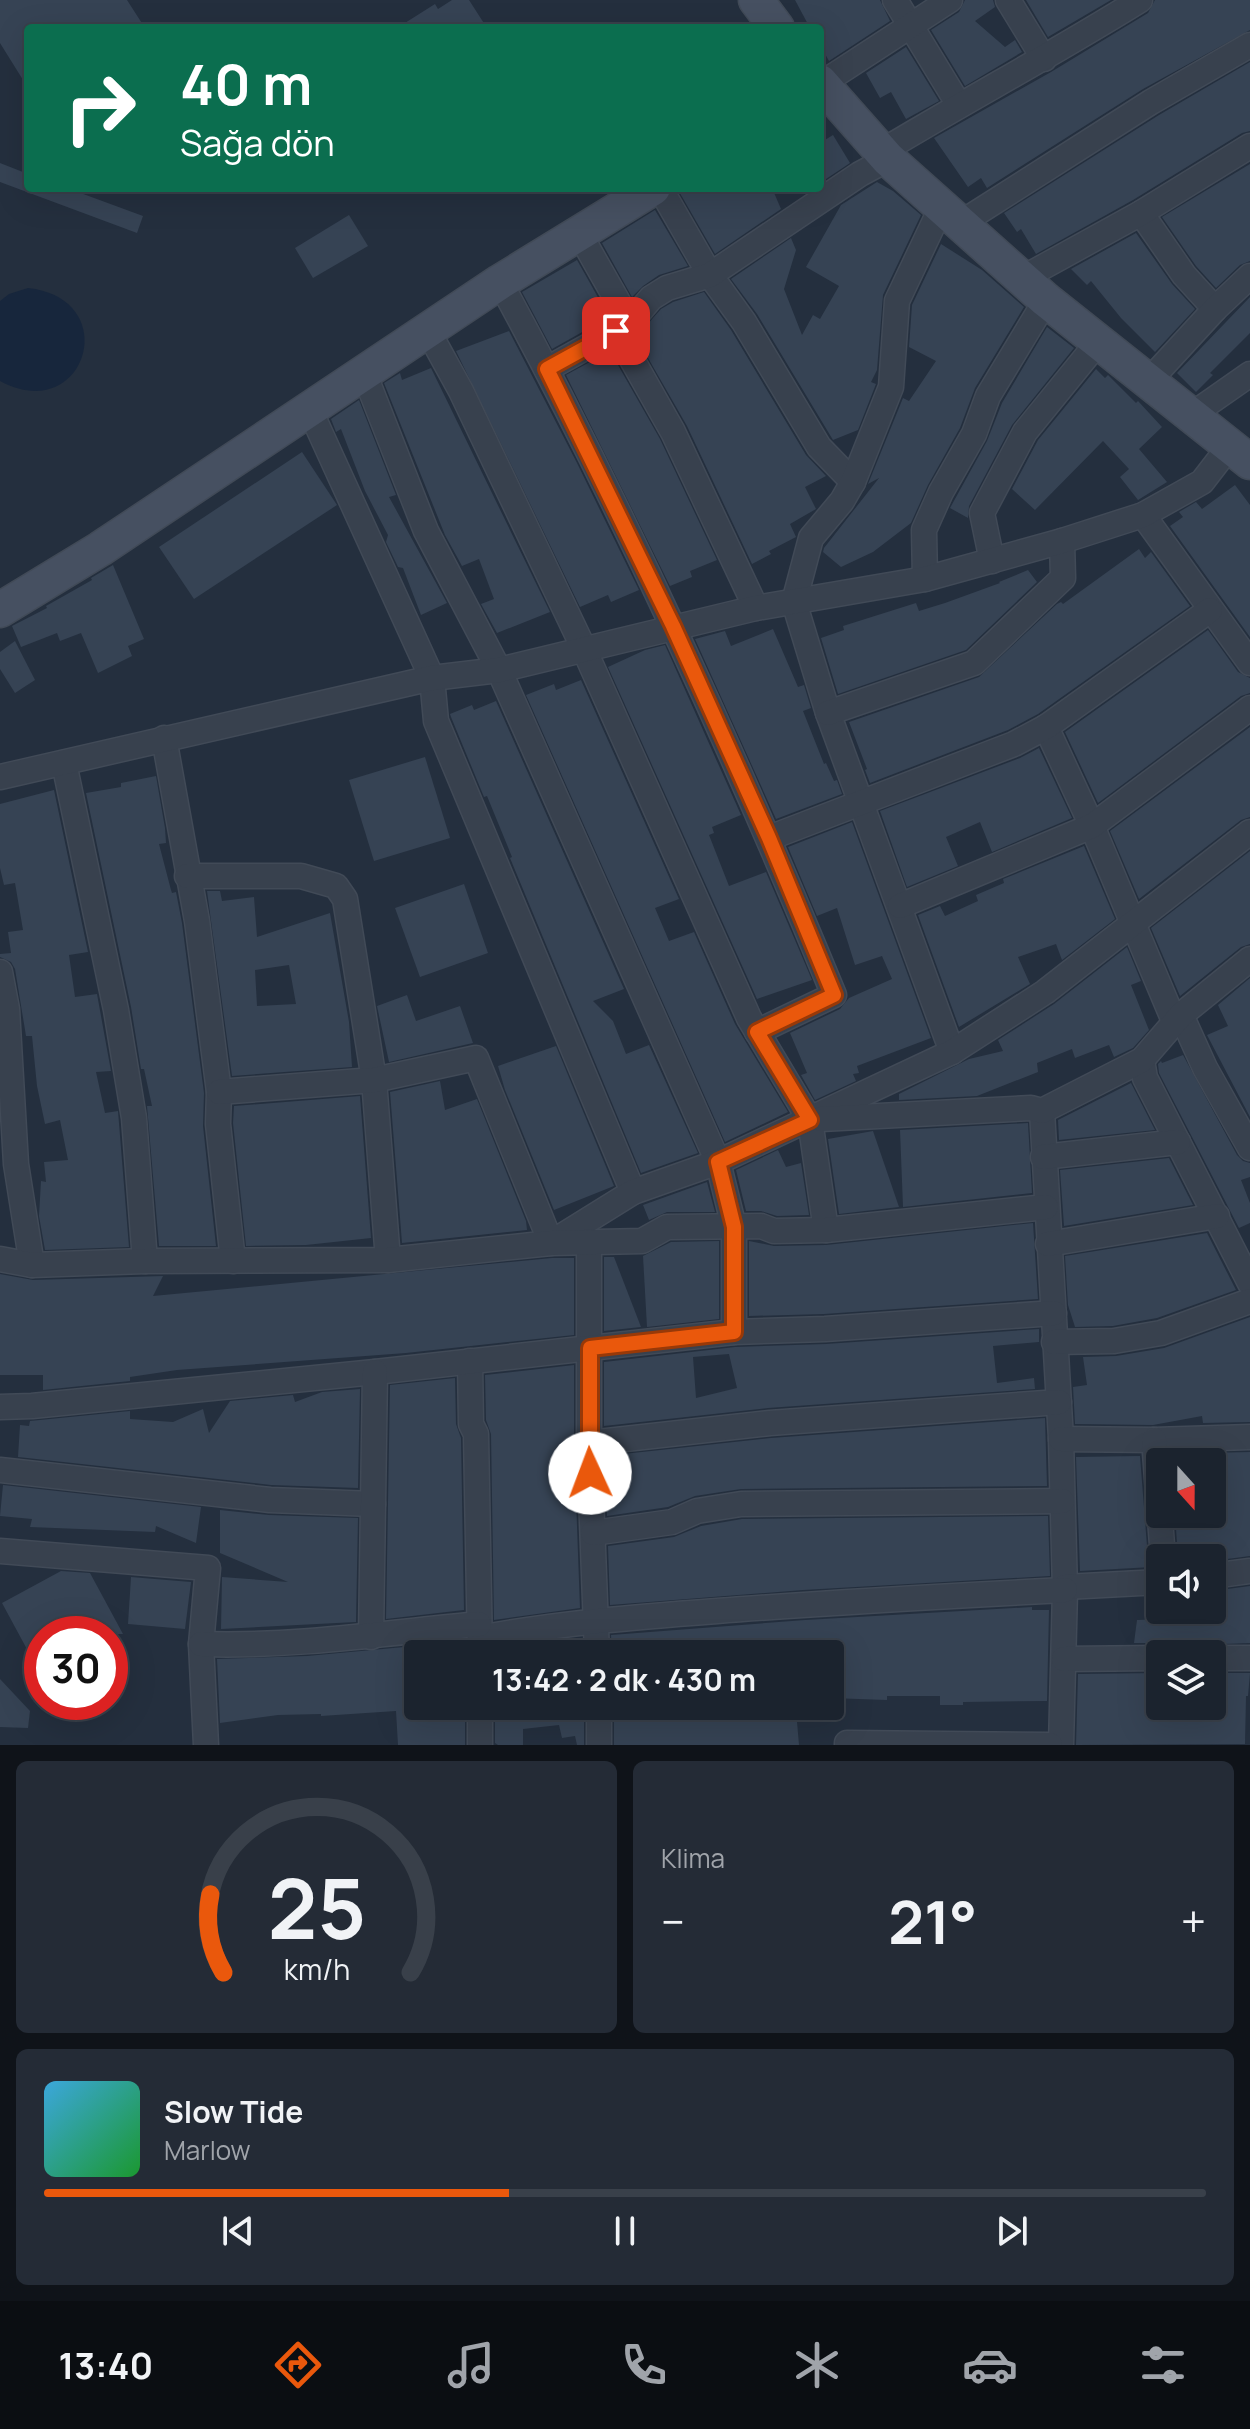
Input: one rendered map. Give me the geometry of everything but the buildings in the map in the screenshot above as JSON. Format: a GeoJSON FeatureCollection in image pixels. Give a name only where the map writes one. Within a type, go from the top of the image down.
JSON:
{"type":"FeatureCollection","features":[{"type":"Feature","properties":{"kind":"street"},"geometry":{"type":"LineString","coordinates":[[756,0],[774,24]]}},
{"type":"Feature","properties":{"kind":"street"},"geometry":{"type":"LineString","coordinates":[[895,0],[959,105]]}},
{"type":"Feature","properties":{"kind":"street"},"geometry":{"type":"LineString","coordinates":[[824,81],[950,0]]}},
{"type":"Feature","properties":{"kind":"street"},"geometry":{"type":"LineString","coordinates":[[1008,0],[1044,59]]}},
{"type":"Feature","properties":{"kind":"street"},"geometry":{"type":"LineString","coordinates":[[547,369],[623,327],[651,298],[667,288],[710,275],[959,105],[1044,59],[1129,3]]}},
{"type":"Feature","properties":{"kind":"street"},"geometry":{"type":"LineString","coordinates":[[952,1052],[828,713],[794,602],[811,538],[842,501],[853,482],[891,387],[897,301],[951,215],[1250,45]]}},
{"type":"Feature","properties":{"kind":"street"},"geometry":{"type":"LineString","coordinates":[[0,777],[432,678],[499,670],[756,608],[925,579],[1143,515],[1202,482],[1240,454],[1034,289],[885,156],[824,88]]}},
{"type":"Feature","properties":{"kind":"street"},"geometry":{"type":"LineString","coordinates":[[925,579],[924,530],[941,492],[974,434],[1034,289],[1141,213],[1250,146]]}},
{"type":"Feature","properties":{"kind":"street"},"geometry":{"type":"LineString","coordinates":[[0,610],[100,549],[500,282],[646,192]]}},
{"type":"Feature","properties":{"kind":"street"},"geometry":{"type":"LineString","coordinates":[[662,192],[710,275],[744,322],[819,447],[853,482]]}},
{"type":"Feature","properties":{"kind":"street"},"geometry":{"type":"LineString","coordinates":[[1141,213],[1184,275],[1215,309]]}},
{"type":"Feature","properties":{"kind":"street"},"geometry":{"type":"LineString","coordinates":[[579,233],[756,608]]}},
{"type":"Feature","properties":{"kind":"street"},"geometry":{"type":"LineString","coordinates":[[1148,382],[1250,276]]}},
{"type":"Feature","properties":{"kind":"street"},"geometry":{"type":"LineString","coordinates":[[500,282],[547,369],[673,626],[769,838],[834,995],[757,1032]]}},
{"type":"Feature","properties":{"kind":"street"},"geometry":{"type":"LineString","coordinates":[[428,331],[461,391],[584,649],[757,1032],[810,1120],[826,1230]]}},
{"type":"Feature","properties":{"kind":"street"},"geometry":{"type":"LineString","coordinates":[[992,561],[982,513],[1025,432],[1099,341]]}},
{"type":"Feature","properties":{"kind":"street"},"geometry":{"type":"LineString","coordinates":[[364,373],[426,531],[499,670],[718,1162],[734,1227],[734,1332]]}},
{"type":"Feature","properties":{"kind":"street"},"geometry":{"type":"LineString","coordinates":[[1190,416],[1250,374]]}},
{"type":"Feature","properties":{"kind":"street"},"geometry":{"type":"LineString","coordinates":[[309,408],[432,678],[436,721],[633,1192]]}},
{"type":"Feature","properties":{"kind":"street"},"geometry":{"type":"LineString","coordinates":[[1143,515],[1250,663]]}},
{"type":"Feature","properties":{"kind":"street"},"geometry":{"type":"LineString","coordinates":[[828,713],[974,663],[1063,578],[1062,541]]}},
{"type":"Feature","properties":{"kind":"street"},"geometry":{"type":"LineString","coordinates":[[769,838],[1014,744],[1046,727],[1210,610]]}},
{"type":"Feature","properties":{"kind":"street"},"geometry":{"type":"LineString","coordinates":[[900,906],[1092,826],[1250,708]]}},
{"type":"Feature","properties":{"kind":"street"},"geometry":{"type":"LineString","coordinates":[[1046,727],[1092,826],[1131,924],[1177,1018],[1250,1148]]}},
{"type":"Feature","properties":{"kind":"street"},"geometry":{"type":"LineString","coordinates":[[164,738],[197,921],[219,1092],[218,1124],[233,1261]]}},
{"type":"Feature","properties":{"kind":"street"},"geometry":{"type":"LineString","coordinates":[[64,763],[113,995],[134,1118],[145,1261]]}},
{"type":"Feature","properties":{"kind":"street"},"geometry":{"type":"LineString","coordinates":[[551,1243],[633,1192],[718,1162],[952,1052],[1045,992],[1250,832]]}},
{"type":"Feature","properties":{"kind":"street"},"geometry":{"type":"LineString","coordinates":[[187,876],[301,876],[336,886],[345,899],[374,1080],[388,1260]]}},
{"type":"Feature","properties":{"kind":"street"},"geometry":{"type":"LineString","coordinates":[[810,1120],[1031,1108],[1042,1111],[1142,1060],[1177,1018],[1250,959]]}},
{"type":"Feature","properties":{"kind":"street"},"geometry":{"type":"LineString","coordinates":[[0,972],[7,1009],[6,1111],[32,1265]]}},
{"type":"Feature","properties":{"kind":"street"},"geometry":{"type":"LineString","coordinates":[[219,1092],[374,1080],[476,1058],[551,1243]]}},
{"type":"Feature","properties":{"kind":"street"},"geometry":{"type":"LineString","coordinates":[[1142,1060],[1145,1078],[1217,1216],[1240,1241],[1250,1283]]}},
{"type":"Feature","properties":{"kind":"street"},"geometry":{"type":"LineString","coordinates":[[1042,1111],[1061,1439],[1065,1588],[1061,1745]]}},
{"type":"Feature","properties":{"kind":"street"},"geometry":{"type":"LineString","coordinates":[[1043,1157],[1178,1142]]}},
{"type":"Feature","properties":{"kind":"street"},"geometry":{"type":"LineString","coordinates":[[0,1259],[32,1265],[145,1261],[388,1260],[551,1243],[642,1241],[667,1227],[761,1226],[774,1231],[826,1230],[1046,1207]]}},
{"type":"Feature","properties":{"kind":"street"},"geometry":{"type":"LineString","coordinates":[[1048,1244],[1217,1216]]}},
{"type":"Feature","properties":{"kind":"street"},"geometry":{"type":"LineString","coordinates":[[589,1241],[589,1443],[597,1640]]}},
{"type":"Feature","properties":{"kind":"street"},"geometry":{"type":"LineString","coordinates":[[1054,1342],[1114,1341],[1161,1333],[1250,1301]]}},
{"type":"Feature","properties":{"kind":"street"},"geometry":{"type":"LineString","coordinates":[[0,1414],[0,1407],[375,1372],[734,1332],[1054,1313]]}},
{"type":"Feature","properties":{"kind":"street"},"geometry":{"type":"LineString","coordinates":[[470,1361],[471,1424],[476,1434],[480,1639]]}},
{"type":"Feature","properties":{"kind":"street"},"geometry":{"type":"LineString","coordinates":[[371,1637],[375,1372]]}},
{"type":"Feature","properties":{"kind":"street"},"geometry":{"type":"LineString","coordinates":[[589,1443],[770,1423],[1059,1402]]}},
{"type":"Feature","properties":{"kind":"street"},"geometry":{"type":"LineString","coordinates":[[1061,1439],[1250,1437]]}},
{"type":"Feature","properties":{"kind":"street"},"geometry":{"type":"LineString","coordinates":[[1154,1440],[1162,1544]]}},
{"type":"Feature","properties":{"kind":"street"},"geometry":{"type":"LineString","coordinates":[[0,1470],[270,1500],[373,1504]]}},
{"type":"Feature","properties":{"kind":"street"},"geometry":{"type":"LineString","coordinates":[[593,1533],[672,1522],[697,1511],[741,1504],[1062,1501]]}},
{"type":"Feature","properties":{"kind":"street"},"geometry":{"type":"LineString","coordinates":[[0,1551],[208,1568],[201,1644],[206,1745]]}},
{"type":"Feature","properties":{"kind":"street"},"geometry":{"type":"LineString","coordinates":[[1226,1574],[1250,1571]]}},
{"type":"Feature","properties":{"kind":"street"},"geometry":{"type":"LineString","coordinates":[[201,1644],[247,1646],[371,1637],[480,1639],[543,1626],[597,1620],[825,1602],[1146,1583]]}},
{"type":"Feature","properties":{"kind":"street"},"geometry":{"type":"LineString","coordinates":[[1064,1659],[1146,1658]]}},
{"type":"Feature","properties":{"kind":"street"},"geometry":{"type":"LineString","coordinates":[[1226,1658],[1250,1658]]}},
{"type":"Feature","properties":{"kind":"street"},"geometry":{"type":"LineString","coordinates":[[480,1720],[480,1745]]}},
{"type":"Feature","properties":{"kind":"street"},"geometry":{"type":"LineString","coordinates":[[599,1720],[599,1745]]}},
{"type":"Feature","properties":{"kind":"street"},"geometry":{"type":"LineString","coordinates":[[847,1745],[1050,1745]]}},
{"type":"Feature","properties":{"kind":"water"},"geometry":{"type":"Polygon","coordinates":[[[28,288],[58,297],[76,314],[84,334],[82,356],[72,375],[54,387],[30,391],[0,381],[0,301],[9,294],[28,288]]]}},
{"type":"Feature","properties":{"kind":"route"},"geometry":{"type":"LineString","coordinates":[[590,1473],[590,1348],[734,1332],[734,1227],[718,1162],[810,1120],[757,1032],[834,995],[769,838],[673,626],[547,369],[616,331]]}}]}
